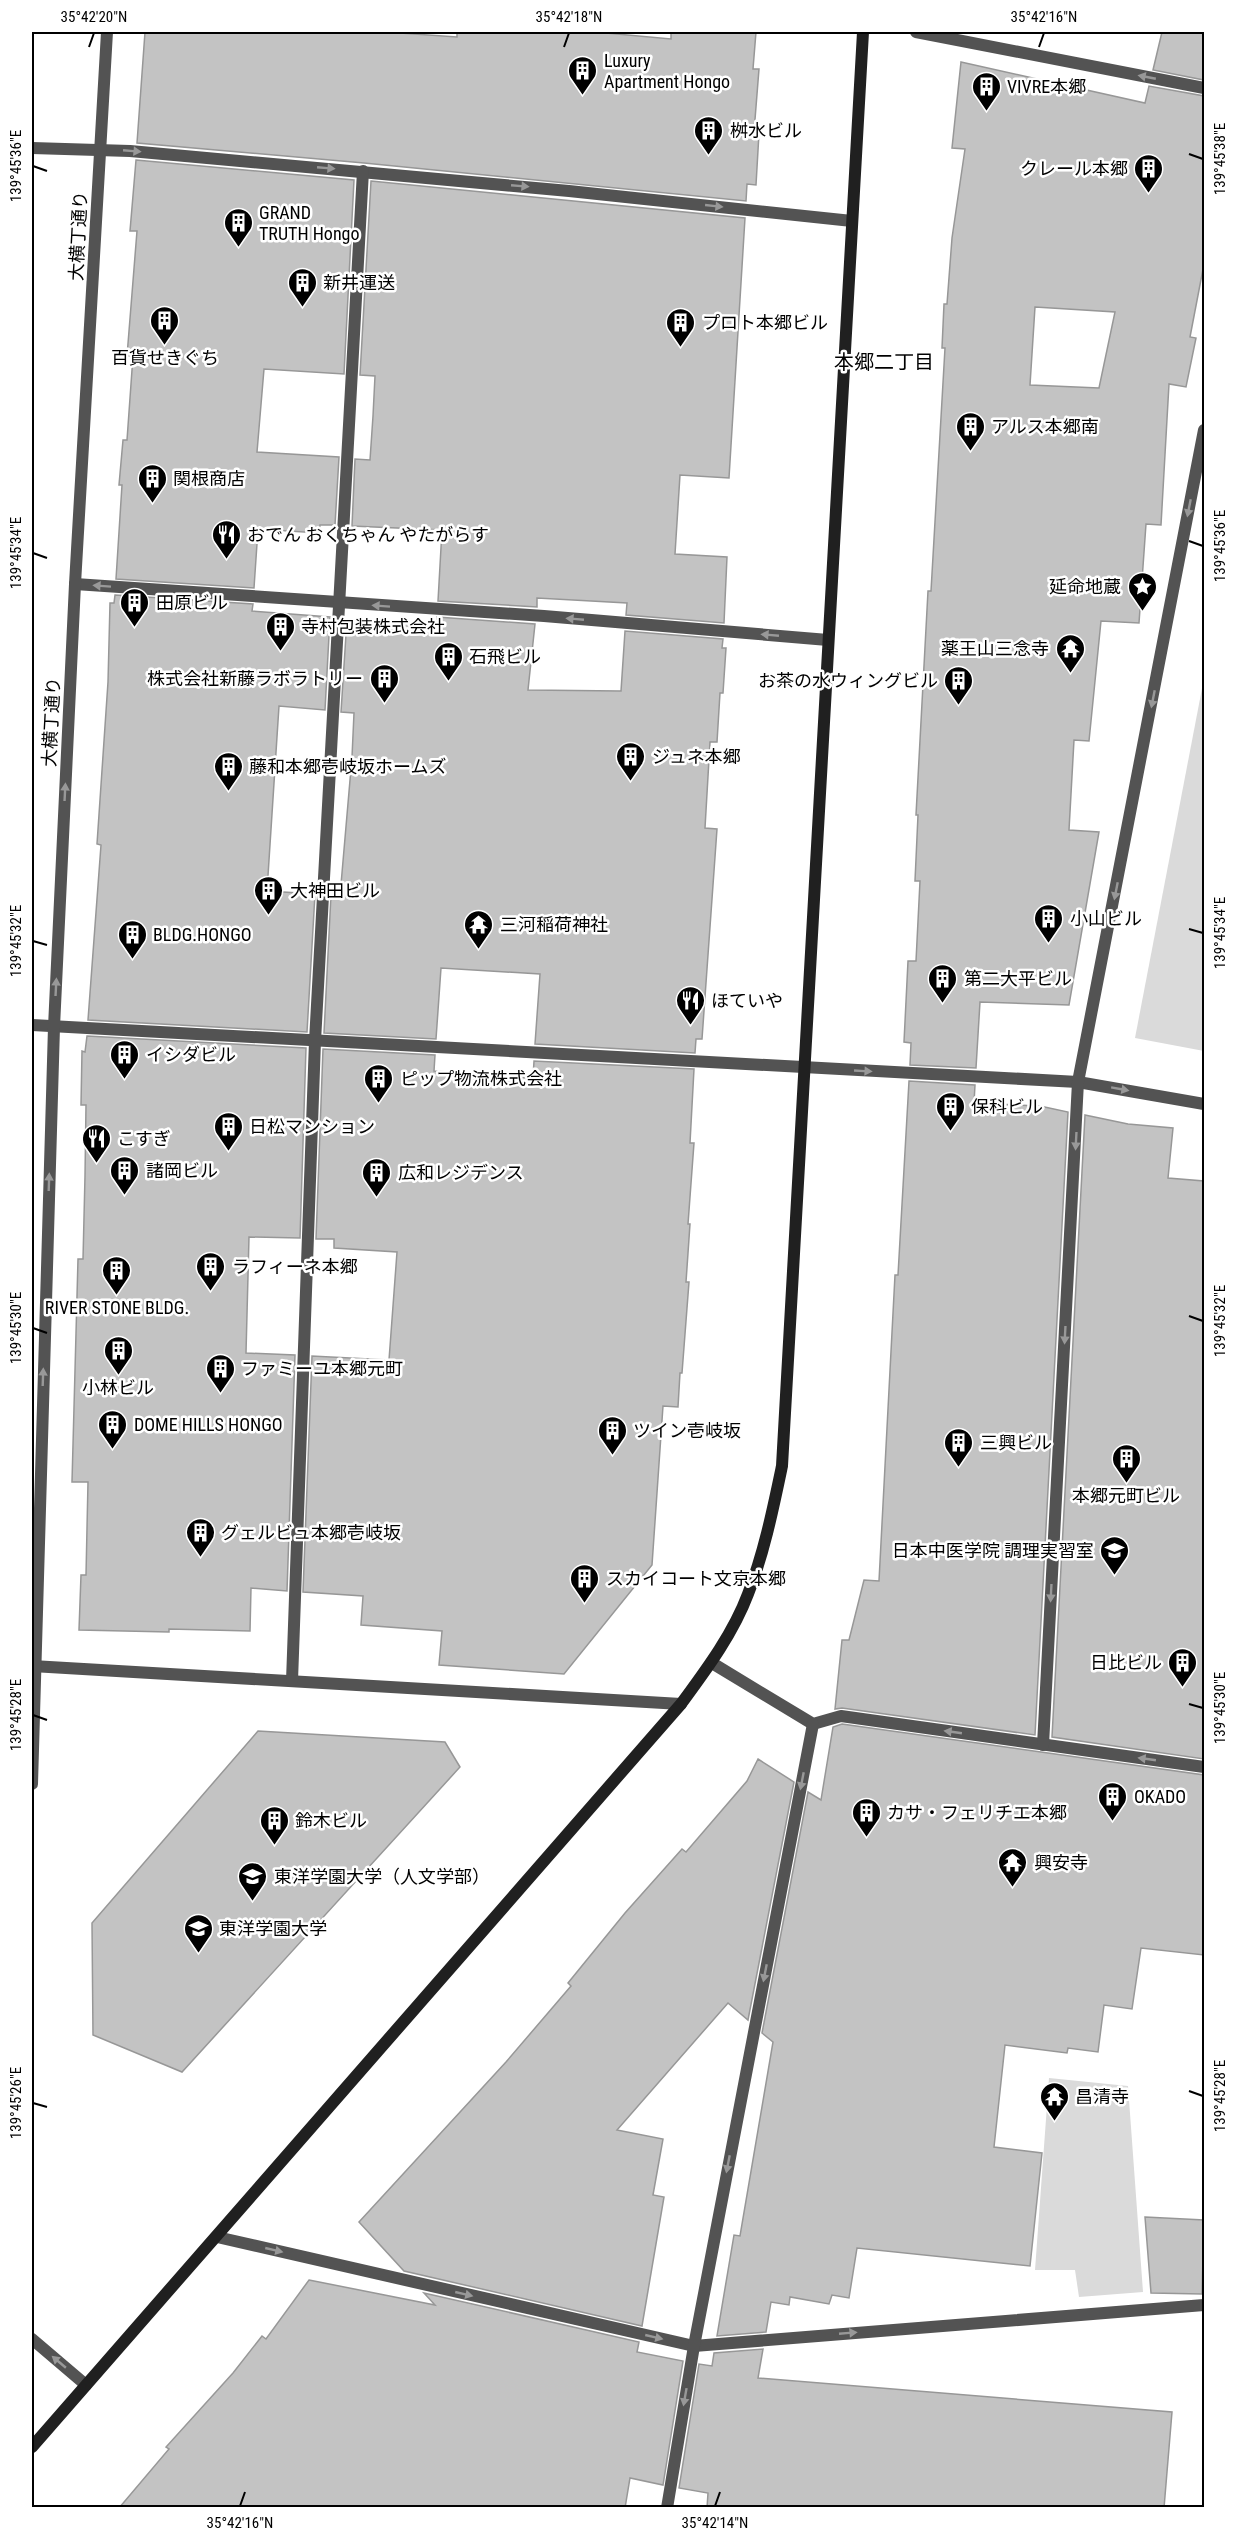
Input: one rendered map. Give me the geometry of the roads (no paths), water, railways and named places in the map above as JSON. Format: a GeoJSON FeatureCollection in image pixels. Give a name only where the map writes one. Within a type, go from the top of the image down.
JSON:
{"type":"FeatureCollection","features":[{"type":"Feature","properties":{"kind":"street","name":"大横丁通り"},"geometry":{"type":"LineString","coordinates":[[32,1784],[33,1666],[54,1027],[75,584],[107,32]]}},
{"type":"Feature","properties":{"kind":"street"},"geometry":{"type":"LineString","coordinates":[[32,2447],[681,1704],[712,1663],[747,1596],[768,1529],[782,1466],[863,32]]}},
{"type":"Feature","properties":{"kind":"street"},"geometry":{"type":"LineString","coordinates":[[916,32],[1204,88]]}},
{"type":"Feature","properties":{"kind":"street"},"geometry":{"type":"LineString","coordinates":[[32,148],[100,148],[363,171],[852,221]]}},
{"type":"Feature","properties":{"kind":"street"},"geometry":{"type":"LineString","coordinates":[[292,1681],[315,1041],[363,171]]}},
{"type":"Feature","properties":{"kind":"street"},"geometry":{"type":"LineString","coordinates":[[1043,1745],[1078,1082],[1204,430]]}},
{"type":"Feature","properties":{"kind":"street"},"geometry":{"type":"LineString","coordinates":[[75,584],[544,616],[828,640]]}},
{"type":"Feature","properties":{"kind":"street"},"geometry":{"type":"LineString","coordinates":[[32,1025],[1078,1082],[1204,1104]]}},
{"type":"Feature","properties":{"kind":"street"},"geometry":{"type":"LineString","coordinates":[[712,1663],[813,1724],[841,1716],[1204,1767]]}},
{"type":"Feature","properties":{"kind":"street"},"geometry":{"type":"LineString","coordinates":[[33,1666],[681,1704]]}},
{"type":"Feature","properties":{"kind":"street"},"geometry":{"type":"LineString","coordinates":[[666,2508],[694,2346],[813,1724]]}},
{"type":"Feature","properties":{"kind":"street"},"geometry":{"type":"LineString","coordinates":[[217,2237],[694,2346],[1204,2305]]}},
{"type":"Feature","properties":{"kind":"street"},"geometry":{"type":"LineString","coordinates":[[32,2339],[86,2385]]}},
{"type":"Feature","properties":{"kind":"place","name":"Luxury Apartment Hongo"},"geometry":{"type":"Point","coordinates":[583,96]}},
{"type":"Feature","properties":{"kind":"place","name":"VIVRE本郷"},"geometry":{"type":"Point","coordinates":[986,112]}},
{"type":"Feature","properties":{"kind":"place","name":"桝水ビル"},"geometry":{"type":"Point","coordinates":[709,156]}},
{"type":"Feature","properties":{"kind":"place","name":"クレール本郷"},"geometry":{"type":"Point","coordinates":[1149,194]}},
{"type":"Feature","properties":{"kind":"place","name":"GRAND TRUTH Hongo"},"geometry":{"type":"Point","coordinates":[238,248]}},
{"type":"Feature","properties":{"kind":"place","name":"新井運送"},"geometry":{"type":"Point","coordinates":[302,308]}},
{"type":"Feature","properties":{"kind":"place","name":"百貨せきぐち"},"geometry":{"type":"Point","coordinates":[165,346]}},
{"type":"Feature","properties":{"kind":"place","name":"プロト本郷ビル"},"geometry":{"type":"Point","coordinates":[681,348]}},
{"type":"Feature","properties":{"kind":"place","name":"アルス本郷南"},"geometry":{"type":"Point","coordinates":[970,452]}},
{"type":"Feature","properties":{"kind":"place","name":"関根商店"},"geometry":{"type":"Point","coordinates":[152,504]}},
{"type":"Feature","properties":{"kind":"place","name":"おでん おくちゃん やたがらす"},"geometry":{"type":"Point","coordinates":[226,560]}},
{"type":"Feature","properties":{"kind":"place","name":"延命地蔵"},"geometry":{"type":"Point","coordinates":[1142,612]}},
{"type":"Feature","properties":{"kind":"place","name":"田原ビル"},"geometry":{"type":"Point","coordinates":[135,628]}},
{"type":"Feature","properties":{"kind":"place","name":"寺村包装株式会社"},"geometry":{"type":"Point","coordinates":[280,652]}},
{"type":"Feature","properties":{"kind":"place","name":"薬王山三念寺"},"geometry":{"type":"Point","coordinates":[1070,674]}},
{"type":"Feature","properties":{"kind":"place","name":"石飛ビル"},"geometry":{"type":"Point","coordinates":[448,682]}},
{"type":"Feature","properties":{"kind":"place","name":"株式会社新藤ラボラトリー"},"geometry":{"type":"Point","coordinates":[384,704]}},
{"type":"Feature","properties":{"kind":"place","name":"お茶の水ウィングビル"},"geometry":{"type":"Point","coordinates":[959,706]}},
{"type":"Feature","properties":{"kind":"place","name":"ジュネ本郷"},"geometry":{"type":"Point","coordinates":[631,782]}},
{"type":"Feature","properties":{"kind":"place","name":"藤和本郷壱岐坂ホームズ"},"geometry":{"type":"Point","coordinates":[228,792]}},
{"type":"Feature","properties":{"kind":"place","name":"大神田ビル"},"geometry":{"type":"Point","coordinates":[269,916]}},
{"type":"Feature","properties":{"kind":"place","name":"小山ビル"},"geometry":{"type":"Point","coordinates":[1049,944]}},
{"type":"Feature","properties":{"kind":"place","name":"三河稲荷神社"},"geometry":{"type":"Point","coordinates":[479,950]}},
{"type":"Feature","properties":{"kind":"place","name":"BLDG.HONGO"},"geometry":{"type":"Point","coordinates":[132,960]}},
{"type":"Feature","properties":{"kind":"place","name":"第二大平ビル"},"geometry":{"type":"Point","coordinates":[943,1004]}},
{"type":"Feature","properties":{"kind":"place","name":"ほていや"},"geometry":{"type":"Point","coordinates":[690,1026]}},
{"type":"Feature","properties":{"kind":"place","name":"イシダビル"},"geometry":{"type":"Point","coordinates":[125,1080]}},
{"type":"Feature","properties":{"kind":"place","name":"ピップ物流株式会社"},"geometry":{"type":"Point","coordinates":[379,1104]}},
{"type":"Feature","properties":{"kind":"place","name":"保科ビル"},"geometry":{"type":"Point","coordinates":[950,1132]}},
{"type":"Feature","properties":{"kind":"place","name":"日松マンション"},"geometry":{"type":"Point","coordinates":[228,1152]}},
{"type":"Feature","properties":{"kind":"place","name":"こすぎ"},"geometry":{"type":"Point","coordinates":[96,1164]}},
{"type":"Feature","properties":{"kind":"place","name":"諸岡ビル"},"geometry":{"type":"Point","coordinates":[125,1196]}},
{"type":"Feature","properties":{"kind":"place","name":"広和レジデンス"},"geometry":{"type":"Point","coordinates":[377,1198]}},
{"type":"Feature","properties":{"kind":"place","name":"ラフィーネ本郷"},"geometry":{"type":"Point","coordinates":[211,1292]}},
{"type":"Feature","properties":{"kind":"place","name":"RIVER STONE BLDG."},"geometry":{"type":"Point","coordinates":[117,1296]}},
{"type":"Feature","properties":{"kind":"place","name":"小林ビル"},"geometry":{"type":"Point","coordinates":[118,1376]}},
{"type":"Feature","properties":{"kind":"place","name":"ファミーユ本郷元町"},"geometry":{"type":"Point","coordinates":[220,1394]}},
{"type":"Feature","properties":{"kind":"place","name":"DOME HILLS HONGO"},"geometry":{"type":"Point","coordinates":[113,1450]}},
{"type":"Feature","properties":{"kind":"place","name":"ツイン壱岐坂"},"geometry":{"type":"Point","coordinates":[612,1456]}},
{"type":"Feature","properties":{"kind":"place","name":"三興ビル"},"geometry":{"type":"Point","coordinates":[959,1468]}},
{"type":"Feature","properties":{"kind":"place","name":"本郷元町ビル"},"geometry":{"type":"Point","coordinates":[1126,1484]}},
{"type":"Feature","properties":{"kind":"place","name":"グェルビュ本郷壱岐坂"},"geometry":{"type":"Point","coordinates":[200,1558]}},
{"type":"Feature","properties":{"kind":"place","name":"日本中医学院 調理実習室"},"geometry":{"type":"Point","coordinates":[1115,1576]}},
{"type":"Feature","properties":{"kind":"place","name":"スカイコート文京本郷"},"geometry":{"type":"Point","coordinates":[585,1604]}},
{"type":"Feature","properties":{"kind":"place","name":"日比ビル"},"geometry":{"type":"Point","coordinates":[1183,1688]}},
{"type":"Feature","properties":{"kind":"place","name":"OKADO"},"geometry":{"type":"Point","coordinates":[1113,1822]}},
{"type":"Feature","properties":{"kind":"place","name":"カサ・フェリチエ本郷"},"geometry":{"type":"Point","coordinates":[866,1838]}},
{"type":"Feature","properties":{"kind":"place","name":"鈴木ビル"},"geometry":{"type":"Point","coordinates":[274,1846]}},
{"type":"Feature","properties":{"kind":"place","name":"興安寺"},"geometry":{"type":"Point","coordinates":[1013,1888]}},
{"type":"Feature","properties":{"kind":"place","name":"東洋学園大学（人文学部）"},"geometry":{"type":"Point","coordinates":[253,1902]}},
{"type":"Feature","properties":{"kind":"place","name":"東洋学園大学"},"geometry":{"type":"Point","coordinates":[198,1954]}},
{"type":"Feature","properties":{"kind":"place","name":"昌清寺"},"geometry":{"type":"Point","coordinates":[1054,2122]}},
{"type":"Feature","properties":{"kind":"district","name":"本郷二丁目"},"geometry":{"type":"Point","coordinates":[884,362]}}]}
